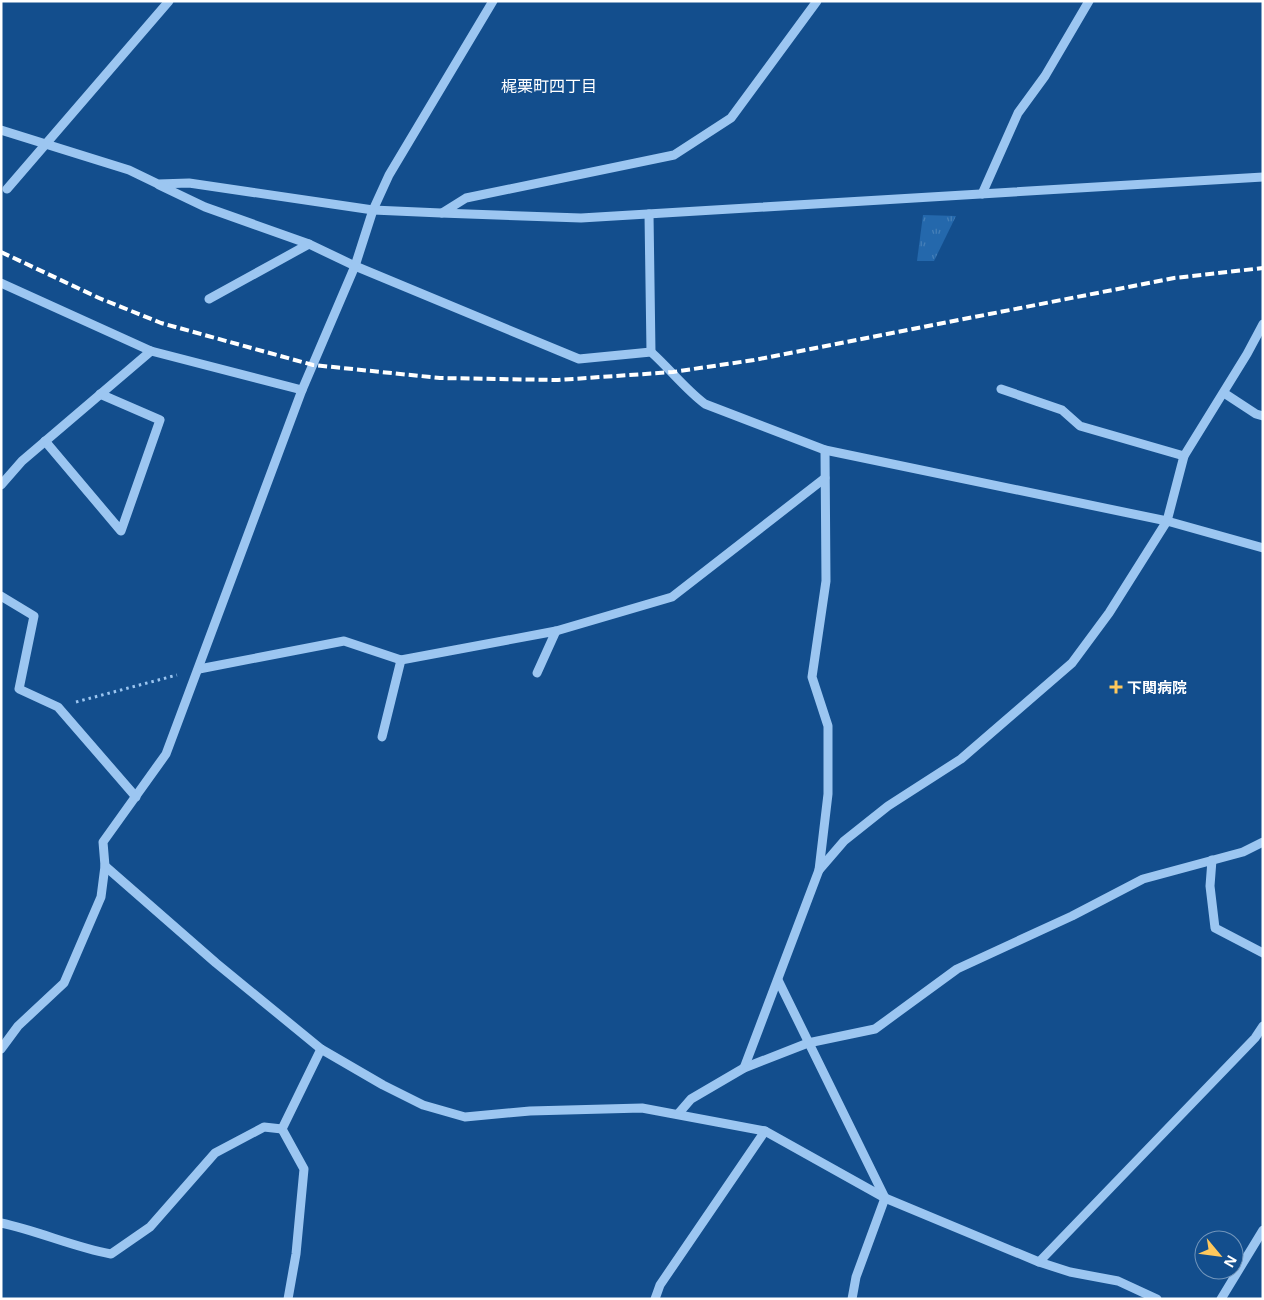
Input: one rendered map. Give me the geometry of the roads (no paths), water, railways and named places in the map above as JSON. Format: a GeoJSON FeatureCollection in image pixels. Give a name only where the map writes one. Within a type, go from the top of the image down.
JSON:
{"type":"FeatureCollection","features":[{"type":"Feature","properties":{"kind":"street"},"geometry":{"type":"LineString","coordinates":[[7,189],[168,1]]}},
{"type":"Feature","properties":{"kind":"street"},"geometry":{"type":"LineString","coordinates":[[1,1049],[18,1026],[64,983],[101,898],[105,866],[103,842],[166,754],[302,390],[354,266],[373,210],[389,175],[413,132],[493,1]]}},
{"type":"Feature","properties":{"kind":"street"},"geometry":{"type":"LineString","coordinates":[[441,213],[466,198],[674,155],[731,118],[817,1]]}},
{"type":"Feature","properties":{"kind":"street"},"geometry":{"type":"LineString","coordinates":[[982,194],[1018,113],[1045,76],[1089,1]]}},
{"type":"Feature","properties":{"kind":"street"},"geometry":{"type":"LineString","coordinates":[[1,130],[129,170],[205,207],[309,244],[354,266],[579,358],[651,352]]}},
{"type":"Feature","properties":{"kind":"street"},"geometry":{"type":"LineString","coordinates":[[158,184],[189,182],[373,210],[581,218],[1263,177]]}},
{"type":"Feature","properties":{"kind":"street"},"geometry":{"type":"LineString","coordinates":[[649,214],[651,352],[673,372],[691,394],[705,404],[825,450],[1167,521],[1263,548]]}},
{"type":"Feature","properties":{"kind":"street"},"geometry":{"type":"LineString","coordinates":[[209,299],[309,244]]}},
{"type":"Feature","properties":{"kind":"street"},"geometry":{"type":"LineString","coordinates":[[1,283],[151,351],[302,390]]}},
{"type":"Feature","properties":{"kind":"street"},"geometry":{"type":"LineString","coordinates":[[819,870],[844,841],[888,806],[961,760],[1072,663],[1109,613],[1167,521],[1184,456],[1263,324]]}},
{"type":"Feature","properties":{"kind":"street"},"geometry":{"type":"LineString","coordinates":[[1,485],[22,461],[151,351]]}},
{"type":"Feature","properties":{"kind":"street"},"geometry":{"type":"LineString","coordinates":[[1001,389],[1062,410],[1080,426],[1184,456]]}},
{"type":"Feature","properties":{"kind":"street"},"geometry":{"type":"LineString","coordinates":[[1224,392],[1256,414],[1263,416]]}},
{"type":"Feature","properties":{"kind":"street"},"geometry":{"type":"LineString","coordinates":[[45,441],[121,531],[160,420],[100,394]]}},
{"type":"Feature","properties":{"kind":"street"},"geometry":{"type":"LineString","coordinates":[[744,1068],[819,870],[828,794],[828,726],[812,676],[826,581],[825,450]]}},
{"type":"Feature","properties":{"kind":"street"},"geometry":{"type":"LineString","coordinates":[[199,669],[344,641],[401,660],[556,631],[672,597],[825,478]]}},
{"type":"Feature","properties":{"kind":"street"},"geometry":{"type":"LineString","coordinates":[[1,596],[34,616],[19,689],[58,707],[136,796]]}},
{"type":"Feature","properties":{"kind":"street"},"geometry":{"type":"LineString","coordinates":[[537,674],[556,631]]}},
{"type":"Feature","properties":{"kind":"street"},"geometry":{"type":"LineString","coordinates":[[382,737],[401,660]]}},
{"type":"Feature","properties":{"kind":"street"},"geometry":{"type":"LineString","coordinates":[[678,1114],[691,1099],[744,1068],[808,1043],[875,1029],[957,969],[1072,916],[1143,878],[1242,852],[1263,842]]}},
{"type":"Feature","properties":{"kind":"street"},"geometry":{"type":"LineString","coordinates":[[1212,860],[1210,886],[1215,928],[1263,953]]}},
{"type":"Feature","properties":{"kind":"street"},"geometry":{"type":"LineString","coordinates":[[105,866],[216,963],[321,1049],[383,1086],[422,1104],[465,1117],[530,1111],[642,1108],[765,1131],[885,1198],[1040,1262],[1070,1272],[1118,1281],[1157,1299]]}},
{"type":"Feature","properties":{"kind":"street"},"geometry":{"type":"LineString","coordinates":[[778,980],[885,1198],[856,1276],[852,1299]]}},
{"type":"Feature","properties":{"kind":"street"},"geometry":{"type":"LineString","coordinates":[[1040,1262],[1256,1038],[1263,1026]]}},
{"type":"Feature","properties":{"kind":"street"},"geometry":{"type":"LineString","coordinates":[[282,1130],[321,1049]]}},
{"type":"Feature","properties":{"kind":"street"},"geometry":{"type":"LineString","coordinates":[[1,1223],[86,1250],[111,1254],[150,1227],[214,1154],[264,1127],[282,1130]]}},
{"type":"Feature","properties":{"kind":"street"},"geometry":{"type":"LineString","coordinates":[[282,1130],[304,1169],[296,1254],[288,1299]]}},
{"type":"Feature","properties":{"kind":"street"},"geometry":{"type":"LineString","coordinates":[[655,1299],[660,1285],[765,1131]]}},
{"type":"Feature","properties":{"kind":"street"},"geometry":{"type":"LineString","coordinates":[[1222,1299],[1263,1230]]}},
{"type":"Feature","properties":{"kind":"railway"},"geometry":{"type":"LineString","coordinates":[[1,252],[99,298],[161,323],[313,365],[440,378],[558,380],[673,372],[754,360],[1174,278],[1263,268]]}},
{"type":"Feature","properties":{"kind":"place","name":"下関病院"},"geometry":{"type":"Point","coordinates":[1116,687]}},
{"type":"Feature","properties":{"kind":"district","name":"梶栗町四丁目"},"geometry":{"type":"Point","coordinates":[549,86]}}]}
